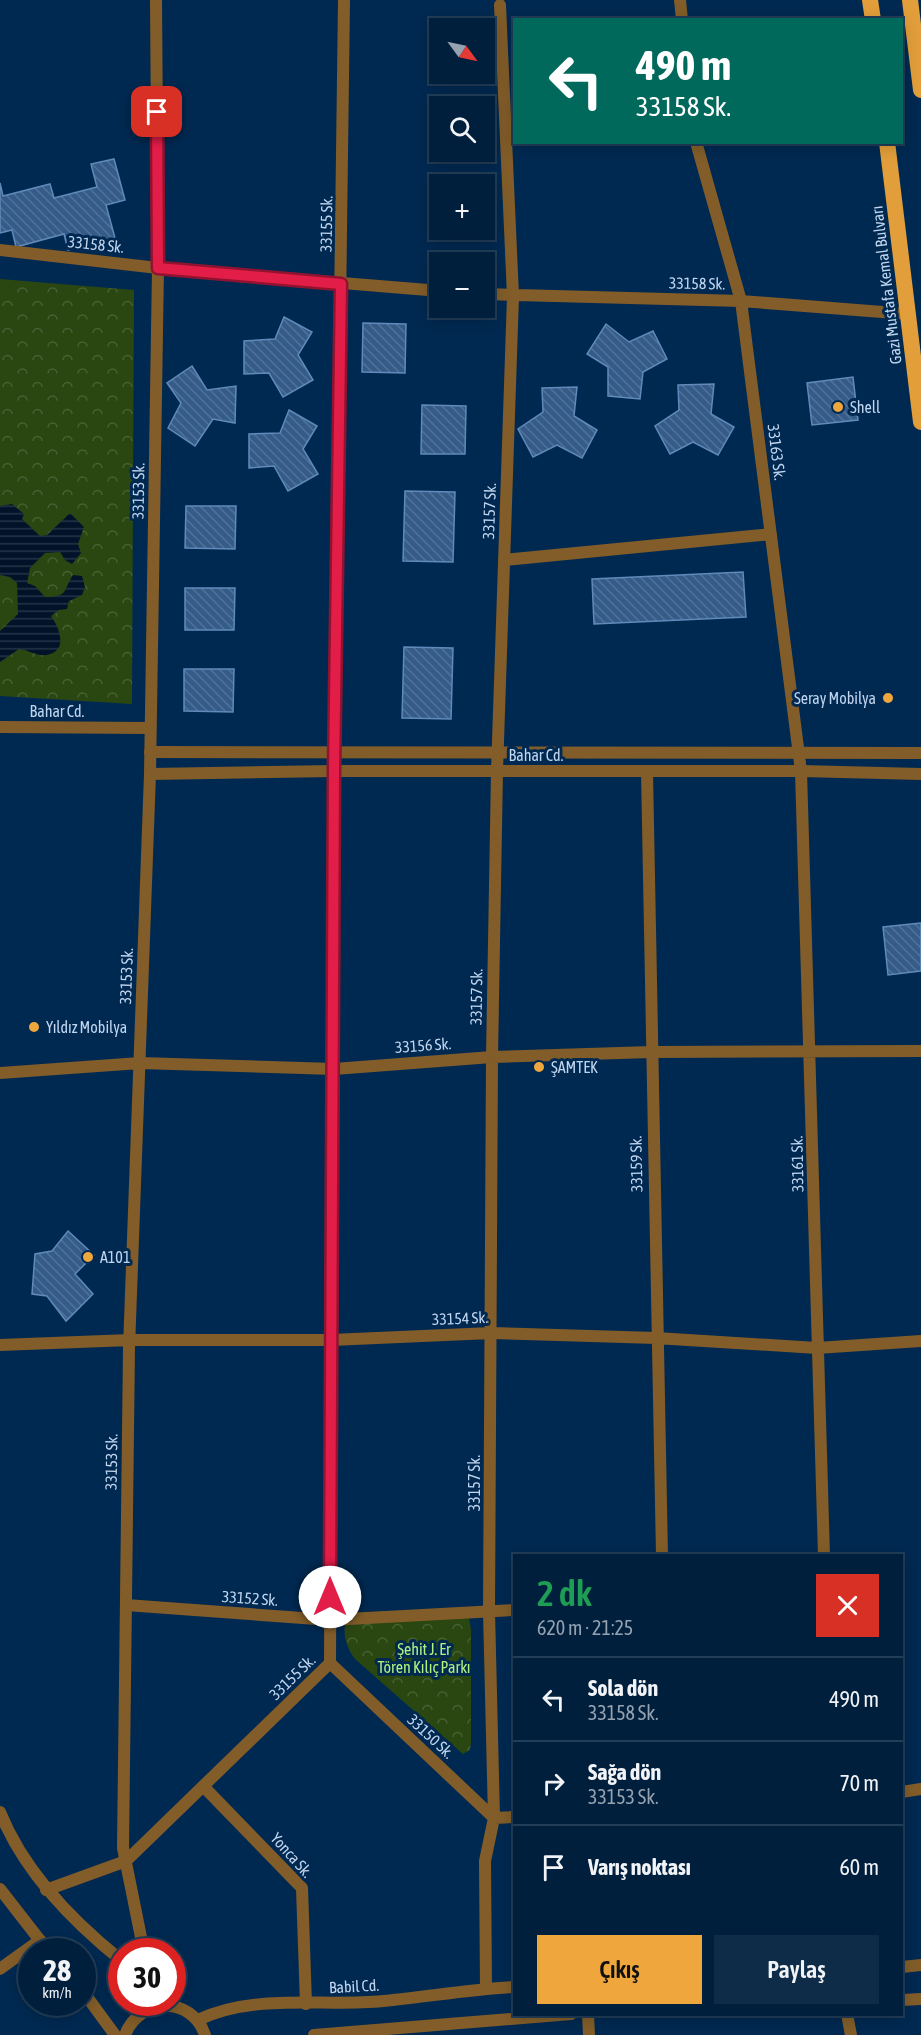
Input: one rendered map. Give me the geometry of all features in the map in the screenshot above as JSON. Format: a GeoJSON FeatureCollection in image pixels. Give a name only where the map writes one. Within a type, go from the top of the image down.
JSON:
{"type":"FeatureCollection","features":[{"type":"Feature","properties":{"kind":"highway"},"geometry":{"type":"LineString","coordinates":[[870,0],[873,18]]}},
{"type":"Feature","properties":{"kind":"highway"},"geometry":{"type":"LineString","coordinates":[[910,0],[921,90]]}},
{"type":"Feature","properties":{"kind":"highway","name":"Gazi Mustafa Kemal Bulvarı"},"geometry":{"type":"LineString","coordinates":[[887,144],[921,422]]}},
{"type":"Feature","properties":{"kind":"street","name":"33153 Sk."},"geometry":{"type":"LineString","coordinates":[[141,1938],[123,1848],[130,1340],[150,774],[158,268],[156,0]]}},
{"type":"Feature","properties":{"kind":"street","name":"33155 Sk."},"geometry":{"type":"LineString","coordinates":[[46,1890],[126,1861],[330,1663],[334,753],[344,0]]}},
{"type":"Feature","properties":{"kind":"street"},"geometry":{"type":"LineString","coordinates":[[680,0],[682,18]]}},
{"type":"Feature","properties":{"kind":"street","name":"33157 Sk."},"geometry":{"type":"LineString","coordinates":[[486,1989],[485,1861],[494,1818],[489,1611],[492,1057],[497,753],[513,296],[510,136],[500,5]]}},
{"type":"Feature","properties":{"kind":"street","name":"33163 Sk."},"geometry":{"type":"LineString","coordinates":[[697,144],[741,301],[801,771]]}},
{"type":"Feature","properties":{"kind":"street","name":"33158 Sk."},"geometry":{"type":"LineString","coordinates":[[0,250],[158,268],[429,290]]}},
{"type":"Feature","properties":{"kind":"street","name":"33158 Sk."},"geometry":{"type":"LineString","coordinates":[[495,295],[741,301],[908,314]]}},
{"type":"Feature","properties":{"kind":"street"},"geometry":{"type":"LineString","coordinates":[[504,560],[771,534]]}},
{"type":"Feature","properties":{"kind":"street","name":"Bahar Cd."},"geometry":{"type":"LineString","coordinates":[[0,727],[150,728]]}},
{"type":"Feature","properties":{"kind":"street","name":"Bahar Cd."},"geometry":{"type":"LineString","coordinates":[[150,753],[921,753]]}},
{"type":"Feature","properties":{"kind":"street","name":"Bahar Cd."},"geometry":{"type":"LineString","coordinates":[[150,774],[334,771],[801,771],[921,774]]}},
{"type":"Feature","properties":{"kind":"street","name":"33161 Sk."},"geometry":{"type":"LineString","coordinates":[[801,771],[812,1052],[817,1348],[824,1554]]}},
{"type":"Feature","properties":{"kind":"street","name":"33159 Sk."},"geometry":{"type":"LineString","coordinates":[[647,772],[656,1338],[662,1554]]}},
{"type":"Feature","properties":{"kind":"street","name":"33156 Sk."},"geometry":{"type":"LineString","coordinates":[[0,1073],[140,1063],[334,1069],[492,1057],[651,1052],[921,1051]]}},
{"type":"Feature","properties":{"kind":"street","name":"33154 Sk."},"geometry":{"type":"LineString","coordinates":[[0,1345],[130,1340],[331,1340],[491,1333],[656,1338],[817,1348],[921,1341]]}},
{"type":"Feature","properties":{"kind":"street","name":"33152 Sk."},"geometry":{"type":"LineString","coordinates":[[126,1605],[330,1620],[513,1610]]}},
{"type":"Feature","properties":{"kind":"street","name":"33150 Sk."},"geometry":{"type":"LineString","coordinates":[[330,1663],[494,1818]]}},
{"type":"Feature","properties":{"kind":"street","name":"Yonca Sk."},"geometry":{"type":"LineString","coordinates":[[203,1786],[302,1888],[306,2004]]}},
{"type":"Feature","properties":{"kind":"street"},"geometry":{"type":"LineString","coordinates":[[903,1792],[921,1789]]}},
{"type":"Feature","properties":{"kind":"street"},"geometry":{"type":"LineString","coordinates":[[0,1812],[8,1831],[46,1890],[108,1948]]}},
{"type":"Feature","properties":{"kind":"street"},"geometry":{"type":"LineString","coordinates":[[494,1818],[513,1817]]}},
{"type":"Feature","properties":{"kind":"street"},"geometry":{"type":"LineString","coordinates":[[0,1889],[38,1938]]}},
{"type":"Feature","properties":{"kind":"street"},"geometry":{"type":"LineString","coordinates":[[0,1969],[18,1956]]}},
{"type":"Feature","properties":{"kind":"street"},"geometry":{"type":"LineString","coordinates":[[903,1967],[921,1965]]}},
{"type":"Feature","properties":{"kind":"street","name":"Babil Cd."},"geometry":{"type":"LineString","coordinates":[[198,2020],[213,2012],[245,2005],[382,2001],[513,1987]]}},
{"type":"Feature","properties":{"kind":"street"},"geometry":{"type":"LineString","coordinates":[[903,2000],[921,1999]]}},
{"type":"Feature","properties":{"kind":"street"},"geometry":{"type":"LineString","coordinates":[[96,2009],[115,2035]]}},
{"type":"Feature","properties":{"kind":"street"},"geometry":{"type":"LineString","coordinates":[[186,2012],[198,2020],[206,2035]]}},
{"type":"Feature","properties":{"kind":"street"},"geometry":{"type":"LineString","coordinates":[[125,2035],[131,2022],[138,2016]]}},
{"type":"Feature","properties":{"kind":"street"},"geometry":{"type":"LineString","coordinates":[[314,2035],[547,2016]]}},
{"type":"Feature","properties":{"kind":"street"},"geometry":{"type":"LineString","coordinates":[[588,2016],[589,2035]]}},
{"type":"Feature","properties":{"kind":"street"},"geometry":{"type":"LineString","coordinates":[[847,2016],[851,2035]]}},
{"type":"Feature","properties":{"kind":"green space"},"geometry":{"type":"Polygon","coordinates":[[[0,279],[134,290],[132,704],[0,696],[0,279]]]}},
{"type":"Feature","properties":{"kind":"green space","name":"Şehit J. Er Tören Kılıç Parkı"},"geometry":{"type":"Polygon","coordinates":[[[458,1611],[468,1613],[471,1629],[471,1742],[470,1750],[463,1754],[355,1659],[348,1648],[345,1635],[346,1622],[354,1612],[458,1611]]]}},
{"type":"Feature","properties":{"kind":"water"},"geometry":{"type":"Polygon","coordinates":[[[12,504],[24,514],[22,519],[40,536],[47,535],[70,513],[84,527],[78,544],[81,553],[72,564],[65,560],[60,552],[45,553],[30,568],[27,583],[35,586],[45,597],[62,594],[73,575],[82,576],[85,587],[82,595],[69,601],[67,609],[59,610],[51,616],[60,638],[58,649],[54,653],[40,655],[19,649],[0,662],[0,631],[18,614],[17,583],[10,577],[0,575],[0,506],[12,504]]]}},
{"type":"Feature","properties":{"kind":"building"},"geometry":{"type":"Polygon","coordinates":[[[114,159],[125,200],[106,205],[115,238],[68,250],[64,234],[16,247],[12,230],[0,233],[0,183],[3,196],[50,184],[54,198],[97,187],[91,164],[114,159]]]}},
{"type":"Feature","properties":{"kind":"building"},"geometry":{"type":"Polygon","coordinates":[[[284,317],[312,332],[298,355],[313,380],[283,397],[269,373],[244,374],[244,341],[275,339],[284,317]]]}},
{"type":"Feature","properties":{"kind":"building"},"geometry":{"type":"Polygon","coordinates":[[[363,323],[406,324],[405,373],[362,372],[363,323]]]}},
{"type":"Feature","properties":{"kind":"building"},"geometry":{"type":"Polygon","coordinates":[[[606,324],[629,342],[653,331],[667,359],[643,372],[640,399],[608,396],[608,367],[587,354],[606,324]]]}},
{"type":"Feature","properties":{"kind":"building"},"geometry":{"type":"Polygon","coordinates":[[[192,366],[207,390],[236,386],[235,423],[213,419],[195,446],[168,428],[181,403],[167,383],[192,366]]]}},
{"type":"Feature","properties":{"kind":"building"},"geometry":{"type":"Polygon","coordinates":[[[853,377],[858,420],[812,425],[807,383],[853,377]]]}},
{"type":"Feature","properties":{"kind":"building"},"geometry":{"type":"Polygon","coordinates":[[[714,384],[711,414],[734,427],[718,455],[693,442],[670,454],[655,426],[679,410],[678,385],[714,384]]]}},
{"type":"Feature","properties":{"kind":"building"},"geometry":{"type":"Polygon","coordinates":[[[577,387],[574,416],[597,430],[582,458],[557,445],[533,457],[518,429],[543,412],[542,388],[577,387]]]}},
{"type":"Feature","properties":{"kind":"building"},"geometry":{"type":"Polygon","coordinates":[[[422,405],[466,406],[465,454],[421,454],[422,405]]]}},
{"type":"Feature","properties":{"kind":"building"},"geometry":{"type":"Polygon","coordinates":[[[289,410],[317,426],[303,449],[318,474],[288,491],[274,466],[249,468],[249,434],[280,433],[289,410]]]}},
{"type":"Feature","properties":{"kind":"building"},"geometry":{"type":"Polygon","coordinates":[[[405,491],[455,492],[453,562],[403,561],[405,491]]]}},
{"type":"Feature","properties":{"kind":"building"},"geometry":{"type":"Polygon","coordinates":[[[186,506],[236,506],[235,549],[185,548],[186,506]]]}},
{"type":"Feature","properties":{"kind":"building"},"geometry":{"type":"Polygon","coordinates":[[[743,572],[746,617],[594,624],[592,579],[743,572]]]}},
{"type":"Feature","properties":{"kind":"building"},"geometry":{"type":"Polygon","coordinates":[[[185,588],[235,588],[234,630],[185,630],[185,588]]]}},
{"type":"Feature","properties":{"kind":"building"},"geometry":{"type":"Polygon","coordinates":[[[404,647],[453,648],[451,719],[402,718],[404,647]]]}},
{"type":"Feature","properties":{"kind":"building"},"geometry":{"type":"Polygon","coordinates":[[[184,669],[234,669],[233,712],[184,711],[184,669]]]}},
{"type":"Feature","properties":{"kind":"building"},"geometry":{"type":"Polygon","coordinates":[[[921,923],[921,971],[888,975],[883,927],[921,923]]]}},
{"type":"Feature","properties":{"kind":"building"},"geometry":{"type":"Polygon","coordinates":[[[68,1231],[94,1255],[75,1274],[93,1294],[66,1321],[47,1296],[32,1294],[35,1254],[52,1251],[68,1231]]]}},
{"type":"Feature","properties":{"kind":"place","name":"Shell"},"geometry":{"type":"Point","coordinates":[838,407]}},
{"type":"Feature","properties":{"kind":"place","name":"Seray Mobilya"},"geometry":{"type":"Point","coordinates":[888,698]}},
{"type":"Feature","properties":{"kind":"place","name":"Yıldız Mobilya"},"geometry":{"type":"Point","coordinates":[34,1027]}},
{"type":"Feature","properties":{"kind":"place","name":"ŞAMTEK"},"geometry":{"type":"Point","coordinates":[539,1067]}},
{"type":"Feature","properties":{"kind":"place","name":"A101"},"geometry":{"type":"Point","coordinates":[88,1257]}},
{"type":"Feature","properties":{"kind":"route"},"geometry":{"type":"LineString","coordinates":[[157,112],[158,268],[341,284],[334,771],[330,1597]]}}]}
